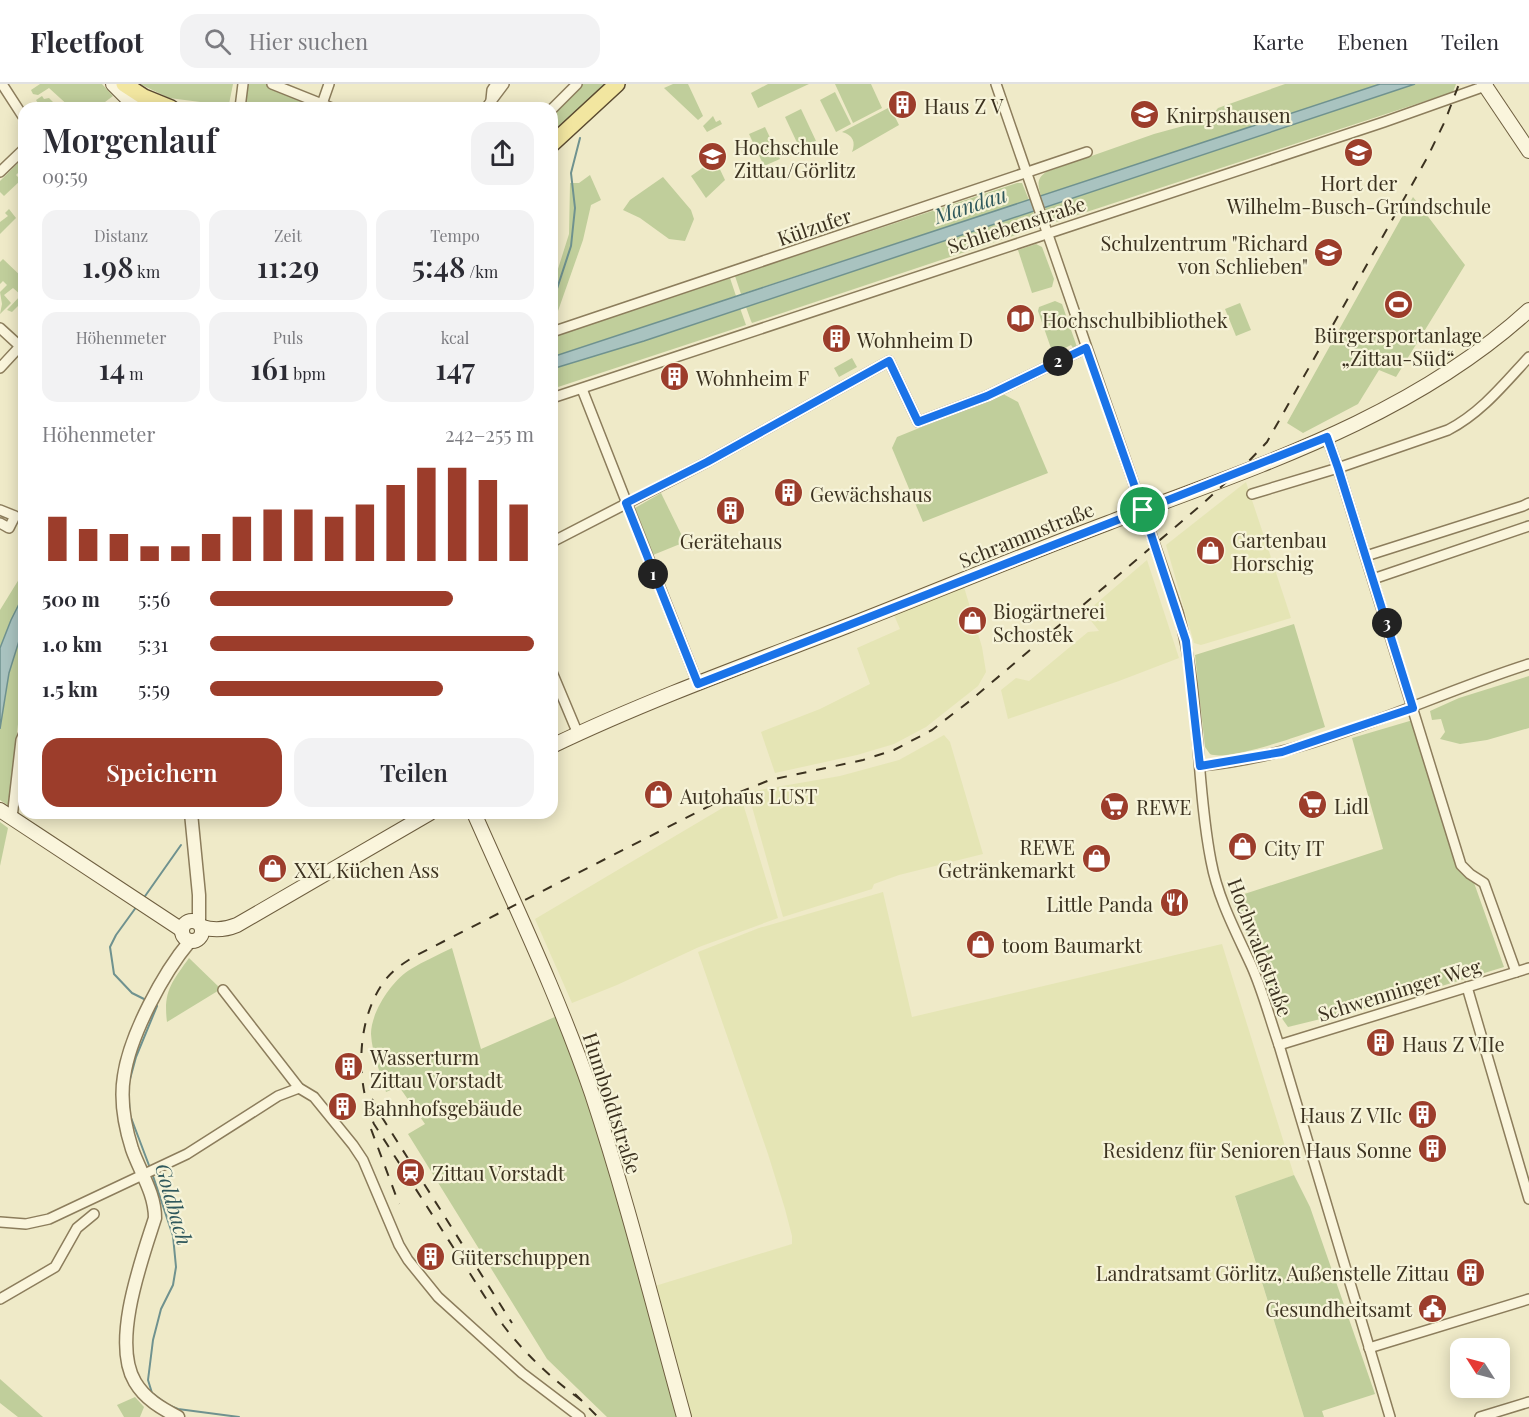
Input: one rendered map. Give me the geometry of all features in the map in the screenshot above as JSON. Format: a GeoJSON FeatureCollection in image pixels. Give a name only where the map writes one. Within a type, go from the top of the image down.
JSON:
{"type":"FeatureCollection","features":[{"type":"Feature","properties":{"kind":"main road"},"geometry":{"type":"LineString","coordinates":[[113,84],[131,102]]}},
{"type":"Feature","properties":{"kind":"main road"},"geometry":{"type":"LineString","coordinates":[[124,84],[144,98],[155,102]]}},
{"type":"Feature","properties":{"kind":"main road"},"geometry":{"type":"LineString","coordinates":[[558,138],[616,84]]}},
{"type":"Feature","properties":{"kind":"main road"},"geometry":{"type":"LineString","coordinates":[[1487,85],[1529,152]]}},
{"type":"Feature","properties":{"kind":"main road","name":"Schrammstraße"},"geometry":{"type":"LineString","coordinates":[[558,743],[634,709],[1327,437],[1390,407],[1452,370],[1499,336],[1529,310]]}},
{"type":"Feature","properties":{"kind":"main road"},"geometry":{"type":"LineString","coordinates":[[7,814],[141,903],[192,930],[231,928],[248,920],[420,819]]}},
{"type":"Feature","properties":{"kind":"main road","name":"Humboldtstraße"},"geometry":{"type":"LineString","coordinates":[[477,819],[561,1010],[591,1092],[647,1278],[684,1417]]}},
{"type":"Feature","properties":{"kind":"street"},"geometry":{"type":"LineString","coordinates":[[2,84],[18,109]]}},
{"type":"Feature","properties":{"kind":"street"},"geometry":{"type":"LineString","coordinates":[[241,102],[243,84]]}},
{"type":"Feature","properties":{"kind":"street"},"geometry":{"type":"LineString","coordinates":[[272,84],[316,102]]}},
{"type":"Feature","properties":{"kind":"street"},"geometry":{"type":"LineString","coordinates":[[322,102],[329,84]]}},
{"type":"Feature","properties":{"kind":"street"},"geometry":{"type":"LineString","coordinates":[[489,102],[496,84]]}},
{"type":"Feature","properties":{"kind":"street"},"geometry":{"type":"LineString","coordinates":[[490,102],[504,84]]}},
{"type":"Feature","properties":{"kind":"street"},"geometry":{"type":"LineString","coordinates":[[558,103],[577,84]]}},
{"type":"Feature","properties":{"kind":"street","name":"Hochwaldstraße"},"geometry":{"type":"LineString","coordinates":[[996,84],[1186,641],[1208,846],[1215,882],[1227,916],[1259,984],[1279,1045],[1390,1417]]}},
{"type":"Feature","properties":{"kind":"street","name":"Schliebenstraße"},"geometry":{"type":"LineString","coordinates":[[558,396],[1384,122],[1487,85]]}},
{"type":"Feature","properties":{"kind":"street","name":"Külzufer"},"geometry":{"type":"LineString","coordinates":[[558,330],[1087,152]]}},
{"type":"Feature","properties":{"kind":"street"},"geometry":{"type":"LineString","coordinates":[[0,172],[18,154]]}},
{"type":"Feature","properties":{"kind":"street"},"geometry":{"type":"LineString","coordinates":[[0,328],[18,342]]}},
{"type":"Feature","properties":{"kind":"street"},"geometry":{"type":"LineString","coordinates":[[558,539],[707,462],[889,361],[918,422],[987,396],[1086,348]]}},
{"type":"Feature","properties":{"kind":"street"},"geometry":{"type":"LineString","coordinates":[[0,368],[18,351]]}},
{"type":"Feature","properties":{"kind":"street"},"geometry":{"type":"LineString","coordinates":[[1252,495],[1448,430],[1464,422],[1485,405],[1529,357]]}},
{"type":"Feature","properties":{"kind":"street"},"geometry":{"type":"LineString","coordinates":[[582,389],[698,684]]}},
{"type":"Feature","properties":{"kind":"street"},"geometry":{"type":"LineString","coordinates":[[1327,437],[1461,865],[1484,883],[1516,972]]}},
{"type":"Feature","properties":{"kind":"street"},"geometry":{"type":"LineString","coordinates":[[1366,556],[1529,503]]}},
{"type":"Feature","properties":{"kind":"street"},"geometry":{"type":"LineString","coordinates":[[0,510],[15,516],[9,528],[0,523]]}},
{"type":"Feature","properties":{"kind":"street"},"geometry":{"type":"LineString","coordinates":[[1373,579],[1529,526]]}},
{"type":"Feature","properties":{"kind":"street"},"geometry":{"type":"LineString","coordinates":[[1200,766],[1282,752],[1413,708],[1478,680],[1529,664]]}},
{"type":"Feature","properties":{"kind":"street"},"geometry":{"type":"LineString","coordinates":[[558,686],[578,734]]}},
{"type":"Feature","properties":{"kind":"street"},"geometry":{"type":"LineString","coordinates":[[7,814],[18,756]]}},
{"type":"Feature","properties":{"kind":"street"},"geometry":{"type":"LineString","coordinates":[[178,1417],[156,1405],[143,1393],[132,1376],[129,1366],[127,1326],[136,1278],[155,1218],[149,1172],[132,1149],[124,1115],[124,1076],[130,1053],[154,997],[192,930],[190,819]]}},
{"type":"Feature","properties":{"kind":"street","name":"Schwenninger Weg"},"geometry":{"type":"LineString","coordinates":[[1279,1045],[1529,968]]}},
{"type":"Feature","properties":{"kind":"street"},"geometry":{"type":"LineString","coordinates":[[1467,987],[1529,1199]]}},
{"type":"Feature","properties":{"kind":"street"},"geometry":{"type":"LineString","coordinates":[[223,990],[298,1088],[314,1097],[353,1145],[363,1160],[399,1245],[408,1260],[438,1297],[522,1373],[580,1417]]}},
{"type":"Feature","properties":{"kind":"street"},"geometry":{"type":"LineString","coordinates":[[1,1225],[46,1220],[187,1155],[278,1096],[298,1088]]}},
{"type":"Feature","properties":{"kind":"street"},"geometry":{"type":"LineString","coordinates":[[0,1299],[55,1267],[77,1228],[94,1214]]}},
{"type":"Feature","properties":{"kind":"street"},"geometry":{"type":"LineString","coordinates":[[1369,1348],[1529,1299]]}},
{"type":"Feature","properties":{"kind":"street"},"geometry":{"type":"LineString","coordinates":[[1480,1417],[1529,1402]]}},
{"type":"Feature","properties":{"kind":"green space"},"geometry":{"type":"Polygon","coordinates":[[[40,84],[102,84],[113,96],[105,102],[64,102],[49,88],[38,95],[33,94],[31,90],[40,84]]]}},
{"type":"Feature","properties":{"kind":"green space"},"geometry":{"type":"Polygon","coordinates":[[[140,84],[233,84],[229,102],[200,102],[169,98],[140,84]]]}},
{"type":"Feature","properties":{"kind":"green space"},"geometry":{"type":"Polygon","coordinates":[[[247,84],[267,84],[311,102],[246,102],[247,84]]]}},
{"type":"Feature","properties":{"kind":"green space"},"geometry":{"type":"Polygon","coordinates":[[[581,84],[606,84],[558,128],[558,106],[581,84]]]}},
{"type":"Feature","properties":{"kind":"green space"},"geometry":{"type":"Polygon","coordinates":[[[673,84],[688,84],[703,116],[698,120],[664,88],[673,84]]]}},
{"type":"Feature","properties":{"kind":"green space"},"geometry":{"type":"Polygon","coordinates":[[[768,84],[809,84],[758,108],[751,93],[768,84]]]}},
{"type":"Feature","properties":{"kind":"green space"},"geometry":{"type":"Polygon","coordinates":[[[835,84],[871,84],[882,108],[853,123],[835,84]]]}},
{"type":"Feature","properties":{"kind":"green space"},"geometry":{"type":"Polygon","coordinates":[[[1285,84],[1380,84],[1041,196],[1039,182],[1046,172],[1154,134],[1209,119],[1218,108],[1285,84]]]}},
{"type":"Feature","properties":{"kind":"green space"},"geometry":{"type":"Polygon","coordinates":[[[1415,84],[1456,84],[1453,92],[1056,222],[1050,220],[1045,207],[1415,84]]]}},
{"type":"Feature","properties":{"kind":"green space"},"geometry":{"type":"Polygon","coordinates":[[[835,92],[851,124],[836,132],[820,100],[835,92]]]}},
{"type":"Feature","properties":{"kind":"green space"},"geometry":{"type":"Polygon","coordinates":[[[42,96],[53,102],[37,102],[36,100],[42,96]]]}},
{"type":"Feature","properties":{"kind":"green space"},"geometry":{"type":"Polygon","coordinates":[[[890,107],[899,125],[852,152],[853,139],[842,132],[890,107]]]}},
{"type":"Feature","properties":{"kind":"green space"},"geometry":{"type":"Polygon","coordinates":[[[801,109],[816,141],[800,149],[785,117],[801,109]]]}},
{"type":"Feature","properties":{"kind":"green space"},"geometry":{"type":"Polygon","coordinates":[[[713,116],[716,122],[720,120],[722,124],[707,132],[703,126],[713,116]]]}},
{"type":"Feature","properties":{"kind":"green space"},"geometry":{"type":"Polygon","coordinates":[[[765,127],[780,159],[764,166],[749,134],[765,127]]]}},
{"type":"Feature","properties":{"kind":"green space"},"geometry":{"type":"Polygon","coordinates":[[[715,159],[725,180],[706,198],[691,176],[715,159]]]}},
{"type":"Feature","properties":{"kind":"green space"},"geometry":{"type":"Polygon","coordinates":[[[18,163],[16,175],[18,183],[4,196],[0,192],[0,181],[18,163]]]}},
{"type":"Feature","properties":{"kind":"green space"},"geometry":{"type":"Polygon","coordinates":[[[590,175],[601,200],[591,205],[583,240],[558,311],[558,269],[569,234],[570,183],[579,183],[590,175]]]}},
{"type":"Feature","properties":{"kind":"green space"},"geometry":{"type":"Polygon","coordinates":[[[663,177],[691,210],[694,219],[685,241],[669,239],[640,218],[623,210],[630,200],[663,177]]]}},
{"type":"Feature","properties":{"kind":"green space"},"geometry":{"type":"Polygon","coordinates":[[[1022,183],[1029,200],[741,294],[735,276],[1022,183]]]}},
{"type":"Feature","properties":{"kind":"green space","name":"Bürgersportanlage „Zittau-Süd“"},"geometry":{"type":"Polygon","coordinates":[[[1413,197],[1465,265],[1396,377],[1379,370],[1358,404],[1303,433],[1287,423],[1413,197]]]}},
{"type":"Feature","properties":{"kind":"green space"},"geometry":{"type":"Polygon","coordinates":[[[9,209],[16,218],[0,234],[0,222],[8,216],[5,213],[9,209]]]}},
{"type":"Feature","properties":{"kind":"green space"},"geometry":{"type":"Polygon","coordinates":[[[1033,211],[1038,224],[1031,230],[752,323],[751,321],[746,307],[1033,211]]]}},
{"type":"Feature","properties":{"kind":"green space"},"geometry":{"type":"Polygon","coordinates":[[[1036,244],[1042,247],[1054,279],[1052,287],[1032,293],[1018,250],[1036,244]]]}},
{"type":"Feature","properties":{"kind":"green space"},"geometry":{"type":"Polygon","coordinates":[[[3,259],[18,273],[18,292],[13,288],[4,295],[11,303],[0,314],[2,304],[0,292],[7,285],[3,281],[0,284],[0,262],[3,259]]]}},
{"type":"Feature","properties":{"kind":"green space"},"geometry":{"type":"Polygon","coordinates":[[[730,278],[736,296],[558,355],[558,334],[730,278]]]}},
{"type":"Feature","properties":{"kind":"green space"},"geometry":{"type":"Polygon","coordinates":[[[18,298],[18,306],[12,312],[7,310],[18,298]]]}},
{"type":"Feature","properties":{"kind":"green space"},"geometry":{"type":"Polygon","coordinates":[[[1055,301],[1062,304],[1077,347],[1074,349],[1071,345],[1053,354],[1038,311],[1039,307],[1055,301]]]}},
{"type":"Feature","properties":{"kind":"green space"},"geometry":{"type":"Polygon","coordinates":[[[1240,303],[1251,330],[1236,336],[1225,309],[1240,303]]]}},
{"type":"Feature","properties":{"kind":"green space"},"geometry":{"type":"Polygon","coordinates":[[[740,308],[746,325],[558,387],[558,367],[740,308]]]}},
{"type":"Feature","properties":{"kind":"green space"},"geometry":{"type":"Polygon","coordinates":[[[852,358],[857,367],[839,377],[834,368],[852,358]]]}},
{"type":"Feature","properties":{"kind":"green space"},"geometry":{"type":"Polygon","coordinates":[[[1003,394],[1018,402],[1048,473],[923,522],[892,448],[897,437],[1003,394]]]}},
{"type":"Feature","properties":{"kind":"green space"},"geometry":{"type":"Polygon","coordinates":[[[1246,482],[1291,618],[1201,645],[1194,643],[1166,545],[1246,482]]]}},
{"type":"Feature","properties":{"kind":"green space"},"geometry":{"type":"Polygon","coordinates":[[[661,493],[685,542],[653,555],[635,508],[661,493]]]}},
{"type":"Feature","properties":{"kind":"green space"},"geometry":{"type":"Polygon","coordinates":[[[1147,560],[1179,658],[1008,719],[1001,690],[1016,678],[1029,681],[1088,632],[1099,631],[1085,613],[1147,560]]]}},
{"type":"Feature","properties":{"kind":"green space"},"geometry":{"type":"Polygon","coordinates":[[[18,581],[18,606],[0,648],[0,610],[18,581]]]}},
{"type":"Feature","properties":{"kind":"green space","name":"Biogärtnerei Schostek"},"geometry":{"type":"Polygon","coordinates":[[[964,587],[982,647],[986,672],[978,686],[926,727],[894,744],[857,755],[775,773],[761,732],[820,709],[870,684],[857,648],[900,629],[894,615],[964,587]]]}},
{"type":"Feature","properties":{"kind":"green space"},"geometry":{"type":"Polygon","coordinates":[[[1294,624],[1325,727],[1249,751],[1210,754],[1205,747],[1195,655],[1294,624]]]}},
{"type":"Feature","properties":{"kind":"green space"},"geometry":{"type":"Polygon","coordinates":[[[18,644],[18,724],[9,806],[0,800],[0,729],[9,673],[18,644]]]}},
{"type":"Feature","properties":{"kind":"green space"},"geometry":{"type":"Polygon","coordinates":[[[1529,676],[1529,728],[1487,740],[1460,744],[1440,739],[1445,732],[1441,719],[1432,720],[1430,711],[1459,698],[1529,676]]]}},
{"type":"Feature","properties":{"kind":"green space"},"geometry":{"type":"Polygon","coordinates":[[[1413,720],[1455,861],[1463,873],[1473,880],[1504,967],[1386,1003],[1288,1027],[1281,1017],[1232,898],[1383,849],[1352,738],[1413,720]]]}},
{"type":"Feature","properties":{"kind":"green space"},"geometry":{"type":"Polygon","coordinates":[[[944,735],[950,742],[983,854],[899,875],[874,884],[872,889],[783,917],[749,796],[754,791],[840,776],[899,760],[944,735]]]}},
{"type":"Feature","properties":{"kind":"green space"},"geometry":{"type":"Polygon","coordinates":[[[741,797],[778,918],[699,947],[572,1003],[535,919],[741,797]]]}},
{"type":"Feature","properties":{"kind":"green space"},"geometry":{"type":"Polygon","coordinates":[[[0,822],[8,828],[0,866],[0,822]]]}},
{"type":"Feature","properties":{"kind":"green space"},"geometry":{"type":"Polygon","coordinates":[[[883,892],[912,1017],[1222,944],[1294,1175],[1235,1197],[1304,1417],[690,1417],[655,1286],[792,1244],[785,1209],[768,1154],[698,952],[759,928],[883,892]]]}},
{"type":"Feature","properties":{"kind":"green space"},"geometry":{"type":"Polygon","coordinates":[[[452,948],[481,1049],[557,1016],[606,1145],[678,1417],[607,1417],[547,1359],[408,1134],[425,1124],[400,1088],[402,1085],[386,1092],[371,1034],[379,1007],[390,989],[404,974],[452,948]]]}},
{"type":"Feature","properties":{"kind":"green space"},"geometry":{"type":"Polygon","coordinates":[[[189,958],[221,989],[167,1022],[166,1002],[170,987],[189,958]]]}},
{"type":"Feature","properties":{"kind":"green space"},"geometry":{"type":"Polygon","coordinates":[[[1294,1175],[1310,1207],[1375,1394],[1322,1411],[1324,1417],[1304,1417],[1235,1196],[1294,1175]]]}},
{"type":"Feature","properties":{"kind":"green space"},"geometry":{"type":"Polygon","coordinates":[[[0,1379],[43,1417],[18,1417],[0,1403],[0,1379]]]}},
{"type":"Feature","properties":{"kind":"green space"},"geometry":{"type":"Polygon","coordinates":[[[135,1397],[144,1407],[140,1417],[124,1417],[117,1405],[135,1397]]]}},
{"type":"Feature","properties":{"kind":"water"},"geometry":{"type":"Polygon","coordinates":[[[1380,84],[1415,84],[644,341],[558,367],[558,355],[1380,84]]]}},
{"type":"Feature","properties":{"kind":"water"},"geometry":{"type":"Polygon","coordinates":[[[18,606],[18,644],[9,673],[0,729],[0,648],[18,606]]]}},
{"type":"Feature","properties":{"kind":"waterway"},"geometry":{"type":"LineString","coordinates":[[558,286],[571,246],[575,208],[571,173],[580,138]]}},
{"type":"Feature","properties":{"kind":"waterway","name":"Goldbach"},"geometry":{"type":"LineString","coordinates":[[143,899],[181,845]]}},
{"type":"Feature","properties":{"kind":"waterway","name":"Goldbach"},"geometry":{"type":"LineString","coordinates":[[137,906],[110,947],[114,974],[132,993],[144,999]]}},
{"type":"Feature","properties":{"kind":"waterway","name":"Goldbach"},"geometry":{"type":"LineString","coordinates":[[130,1079],[136,1057],[157,1006]]}},
{"type":"Feature","properties":{"kind":"waterway","name":"Goldbach"},"geometry":{"type":"LineString","coordinates":[[129,1102],[130,1115],[150,1168]]}},
{"type":"Feature","properties":{"kind":"waterway","name":"Goldbach"},"geometry":{"type":"LineString","coordinates":[[152,1173],[173,1236],[176,1267],[173,1285],[161,1309],[153,1340],[148,1380],[152,1393],[168,1405],[178,1409],[239,1417]]}},
{"type":"Feature","properties":{"kind":"railway"},"geometry":{"type":"LineString","coordinates":[[581,1400],[539,1366],[503,1325],[374,1124],[364,1089],[362,1050],[369,1012],[376,994],[386,979],[415,956],[725,798],[770,780],[863,760],[894,750],[932,730],[971,700],[1200,506],[1267,442],[1427,158],[1445,121],[1459,84]]}},
{"type":"Feature","properties":{"kind":"railway"},"geometry":{"type":"LineString","coordinates":[[372,1099],[512,1323]]}},
{"type":"Feature","properties":{"kind":"railway"},"geometry":{"type":"LineString","coordinates":[[371,1129],[399,1204]]}},
{"type":"Feature","properties":{"kind":"railway"},"geometry":{"type":"LineString","coordinates":[[575,1394],[598,1417]]}},
{"type":"Feature","properties":{"kind":"place","name":"Haus Z V"},"geometry":{"type":"Point","coordinates":[903,105]}},
{"type":"Feature","properties":{"kind":"place","name":"Knirpshausen"},"geometry":{"type":"Point","coordinates":[1145,114]}},
{"type":"Feature","properties":{"kind":"place","name":"Hort der Wilhelm-Busch-Grundschule"},"geometry":{"type":"Point","coordinates":[1359,152]}},
{"type":"Feature","properties":{"kind":"place","name":"Hochschule Zittau/Görlitz"},"geometry":{"type":"Point","coordinates":[713,157]}},
{"type":"Feature","properties":{"kind":"place","name":"Schulzentrum \"Richard von Schlieben\""},"geometry":{"type":"Point","coordinates":[1329,253]}},
{"type":"Feature","properties":{"kind":"place","name":"Bürgersportanlage „Zittau-Süd“"},"geometry":{"type":"Point","coordinates":[1398,304]}},
{"type":"Feature","properties":{"kind":"place","name":"Hochschulbibliothek"},"geometry":{"type":"Point","coordinates":[1021,319]}},
{"type":"Feature","properties":{"kind":"place","name":"Wohnheim D"},"geometry":{"type":"Point","coordinates":[836,339]}},
{"type":"Feature","properties":{"kind":"place","name":"Wohnheim F"},"geometry":{"type":"Point","coordinates":[675,377]}},
{"type":"Feature","properties":{"kind":"place","name":"Gewächshaus"},"geometry":{"type":"Point","coordinates":[789,493]}},
{"type":"Feature","properties":{"kind":"place","name":"Gerätehaus"},"geometry":{"type":"Point","coordinates":[731,510]}},
{"type":"Feature","properties":{"kind":"place","name":"Gartenbau Horschig"},"geometry":{"type":"Point","coordinates":[1211,551]}},
{"type":"Feature","properties":{"kind":"place","name":"Biogärtnerei Schostek"},"geometry":{"type":"Point","coordinates":[972,621]}},
{"type":"Feature","properties":{"kind":"place","name":"Autohaus LUST"},"geometry":{"type":"Point","coordinates":[659,795]}},
{"type":"Feature","properties":{"kind":"place","name":"Lidl"},"geometry":{"type":"Point","coordinates":[1313,805]}},
{"type":"Feature","properties":{"kind":"place","name":"REWE"},"geometry":{"type":"Point","coordinates":[1115,806]}},
{"type":"Feature","properties":{"kind":"place","name":"City IT"},"geometry":{"type":"Point","coordinates":[1243,847]}},
{"type":"Feature","properties":{"kind":"place","name":"REWE Getränkemarkt"},"geometry":{"type":"Point","coordinates":[1096,858]}},
{"type":"Feature","properties":{"kind":"place","name":"XXL Küchen Ass"},"geometry":{"type":"Point","coordinates":[273,869]}},
{"type":"Feature","properties":{"kind":"place","name":"Little Panda"},"geometry":{"type":"Point","coordinates":[1174,903]}},
{"type":"Feature","properties":{"kind":"place","name":"toom Baumarkt"},"geometry":{"type":"Point","coordinates":[981,944]}},
{"type":"Feature","properties":{"kind":"place","name":"Haus Z VIIe"},"geometry":{"type":"Point","coordinates":[1381,1043]}},
{"type":"Feature","properties":{"kind":"place","name":"Wasserturm Zittau Vorstadt"},"geometry":{"type":"Point","coordinates":[349,1067]}},
{"type":"Feature","properties":{"kind":"place","name":"Bahnhofsgebäude"},"geometry":{"type":"Point","coordinates":[342,1107]}},
{"type":"Feature","properties":{"kind":"place","name":"Haus Z VIIc"},"geometry":{"type":"Point","coordinates":[1423,1114]}},
{"type":"Feature","properties":{"kind":"place","name":"Residenz für Senioren Haus Sonne"},"geometry":{"type":"Point","coordinates":[1433,1149]}},
{"type":"Feature","properties":{"kind":"place","name":"Zittau Vorstadt"},"geometry":{"type":"Point","coordinates":[411,1172]}},
{"type":"Feature","properties":{"kind":"place","name":"Güterschuppen"},"geometry":{"type":"Point","coordinates":[430,1256]}},
{"type":"Feature","properties":{"kind":"place","name":"Landratsamt Görlitz, Außenstelle Zittau"},"geometry":{"type":"Point","coordinates":[1470,1272]}},
{"type":"Feature","properties":{"kind":"place","name":"Gesundheitsamt"},"geometry":{"type":"Point","coordinates":[1433,1308]}},
{"type":"Feature","properties":{"kind":"route"},"geometry":{"type":"LineString","coordinates":[[1143,510],[698,684],[626,503],[707,462],[889,361],[918,422],[987,396],[1086,348],[1143,510],[1327,437],[1413,708],[1282,752],[1200,766],[1186,641],[1143,510]]}},
{"type":"Feature","properties":{"kind":"water label","name":"Mandau"},"geometry":{"type":"Point","coordinates":[970,204]}}]}
